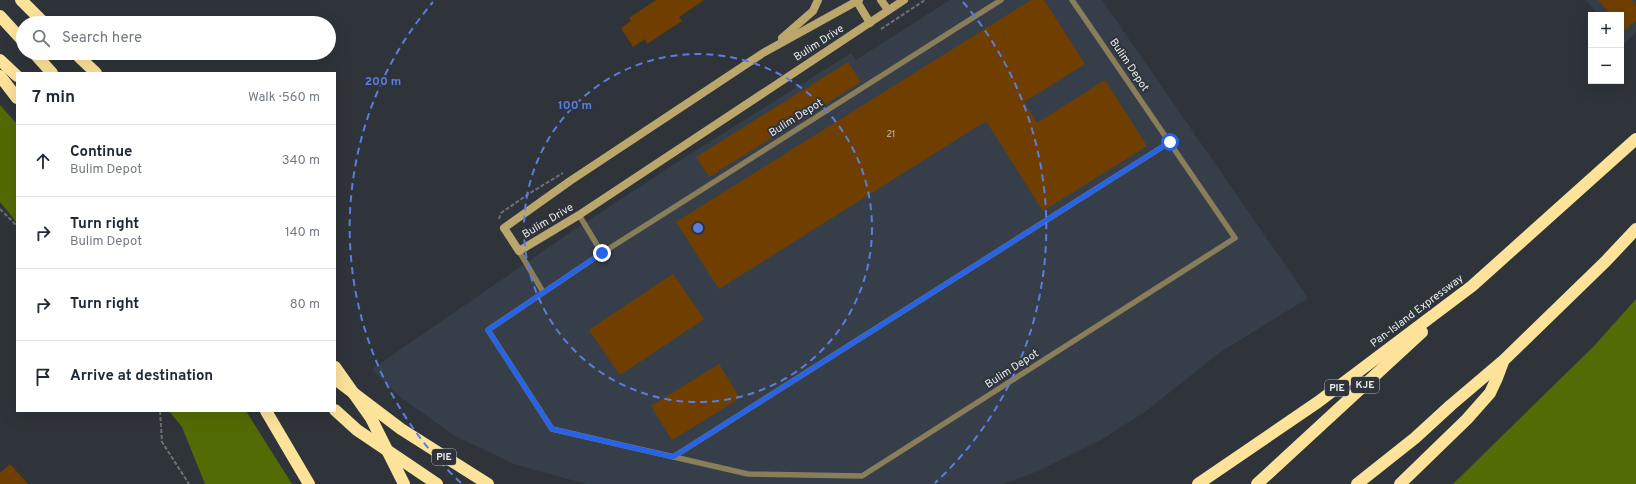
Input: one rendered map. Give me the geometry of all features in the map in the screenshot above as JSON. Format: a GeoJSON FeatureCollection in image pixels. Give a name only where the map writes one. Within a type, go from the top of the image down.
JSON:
{"type":"FeatureCollection","features":[{"type":"Feature","properties":{"kind":"highway"},"geometry":{"type":"LineString","coordinates":[[21,0],[37,16]]}},
{"type":"Feature","properties":{"kind":"highway"},"geometry":{"type":"LineString","coordinates":[[0,16],[16,33]]}},
{"type":"Feature","properties":{"kind":"highway"},"geometry":{"type":"LineString","coordinates":[[0,60],[16,75]]}},
{"type":"Feature","properties":{"kind":"highway"},"geometry":{"type":"LineString","coordinates":[[40,60],[51,72]]}},
{"type":"Feature","properties":{"kind":"highway"},"geometry":{"type":"LineString","coordinates":[[83,60],[95,72]]}},
{"type":"Feature","properties":{"kind":"highway"},"geometry":{"type":"LineString","coordinates":[[0,76],[16,97]]}},
{"type":"Feature","properties":{"kind":"highway","name":"Pan-Island Expressway"},"geometry":{"type":"LineString","coordinates":[[1198,484],[1318,402],[1472,286],[1636,140]]}},
{"type":"Feature","properties":{"kind":"highway"},"geometry":{"type":"LineString","coordinates":[[1357,484],[1415,438],[1504,360],[1636,230]]}},
{"type":"Feature","properties":{"kind":"highway","name":"KJE"},"geometry":{"type":"LineString","coordinates":[[1257,484],[1472,286]]}},
{"type":"Feature","properties":{"kind":"highway"},"geometry":{"type":"LineString","coordinates":[[1400,484],[1466,419],[1490,393],[1498,378],[1504,360]]}},
{"type":"Feature","properties":{"kind":"highway"},"geometry":{"type":"LineString","coordinates":[[336,368],[371,418],[404,484]]}},
{"type":"Feature","properties":{"kind":"highway","name":"PIE"},"geometry":{"type":"LineString","coordinates":[[336,380],[401,429],[488,484]]}},
{"type":"Feature","properties":{"kind":"highway","name":"PIE"},"geometry":{"type":"LineString","coordinates":[[336,411],[357,430],[437,484]]}},
{"type":"Feature","properties":{"kind":"highway"},"geometry":{"type":"LineString","coordinates":[[267,412],[309,484]]}},
{"type":"Feature","properties":{"kind":"street"},"geometry":{"type":"LineString","coordinates":[[763,53],[813,11],[818,0]]}},
{"type":"Feature","properties":{"kind":"street"},"geometry":{"type":"LineString","coordinates":[[857,0],[870,23]]}},
{"type":"Feature","properties":{"kind":"street","name":"Bulim Drive"},"geometry":{"type":"LineString","coordinates":[[857,0],[763,53],[570,181],[504,228],[519,251],[579,215],[904,0]]}},
{"type":"Feature","properties":{"kind":"street"},"geometry":{"type":"LineString","coordinates":[[881,0],[888,10]]}},
{"type":"Feature","properties":{"kind":"lane","name":"Bulim Depot"},"geometry":{"type":"LineString","coordinates":[[1001,0],[602,253],[488,330],[552,429],[748,474],[862,476],[1235,238],[1072,0]]}},
{"type":"Feature","properties":{"kind":"lane"},"geometry":{"type":"LineString","coordinates":[[673,457],[1170,142]]}},
{"type":"Feature","properties":{"kind":"lane"},"geometry":{"type":"LineString","coordinates":[[579,215],[602,253]]}},
{"type":"Feature","properties":{"kind":"lane"},"geometry":{"type":"LineString","coordinates":[[519,251],[543,292]]}},
{"type":"Feature","properties":{"kind":"path"},"geometry":{"type":"LineString","coordinates":[[875,32],[893,22],[925,0]]}},
{"type":"Feature","properties":{"kind":"path"},"geometry":{"type":"LineString","coordinates":[[499,220],[501,214],[513,205],[569,169]]}},
{"type":"Feature","properties":{"kind":"path"},"geometry":{"type":"LineString","coordinates":[[0,209],[16,225]]}},
{"type":"Feature","properties":{"kind":"path"},"geometry":{"type":"LineString","coordinates":[[160,412],[162,442],[189,484]]}},
{"type":"Feature","properties":{"kind":"shaded area"},"geometry":{"type":"Polygon","coordinates":[[[950,0],[1102,0],[1308,298],[1219,353],[1146,411],[1101,440],[1038,471],[1003,484],[586,484],[514,464],[455,436],[400,397],[372,369],[568,234],[687,156],[851,53],[856,60],[950,0]]]}},
{"type":"Feature","properties":{"kind":"shaded area"},"geometry":{"type":"Polygon","coordinates":[[[1586,0],[1636,0],[1636,32],[1624,44],[1624,12],[1596,12],[1586,0]]]}},
{"type":"Feature","properties":{"kind":"green space"},"geometry":{"type":"Polygon","coordinates":[[[0,105],[16,123],[16,222],[0,202],[0,105]]]}},
{"type":"Feature","properties":{"kind":"green space"},"geometry":{"type":"Polygon","coordinates":[[[1636,299],[1636,484],[1453,484],[1594,346],[1636,299]]]}},
{"type":"Feature","properties":{"kind":"green space"},"geometry":{"type":"Polygon","coordinates":[[[170,412],[247,412],[292,484],[205,484],[182,427],[170,412]]]}},
{"type":"Feature","properties":{"kind":"building"},"geometry":{"type":"Polygon","coordinates":[[[656,0],[704,0],[679,17],[682,21],[647,44],[645,39],[633,47],[621,28],[631,21],[629,18],[656,0]]]}},
{"type":"Feature","properties":{"kind":"building"},"geometry":{"type":"Polygon","coordinates":[[[1031,0],[1044,0],[1085,64],[1024,102],[1037,123],[1105,80],[1147,146],[1043,211],[986,121],[719,289],[676,222],[1031,0]]]}},
{"type":"Feature","properties":{"kind":"building"},"geometry":{"type":"Polygon","coordinates":[[[1598,0],[1632,0],[1636,5],[1636,21],[1625,30],[1624,12],[1609,12],[1598,0]]]}},
{"type":"Feature","properties":{"kind":"building"},"geometry":{"type":"Polygon","coordinates":[[[848,62],[861,82],[709,177],[696,157],[848,62]]]}},
{"type":"Feature","properties":{"kind":"building"},"geometry":{"type":"Polygon","coordinates":[[[673,274],[704,319],[620,375],[589,330],[673,274]]]}},
{"type":"Feature","properties":{"kind":"building"},"geometry":{"type":"Polygon","coordinates":[[[719,364],[740,398],[672,440],[651,406],[719,364]]]}},
{"type":"Feature","properties":{"kind":"building"},"geometry":{"type":"Polygon","coordinates":[[[10,464],[28,484],[0,484],[0,473],[10,464]]]}},
{"type":"Feature","properties":{"kind":"route"},"geometry":{"type":"LineString","coordinates":[[602,253],[488,330],[552,429],[673,457],[1170,142]]}}]}
